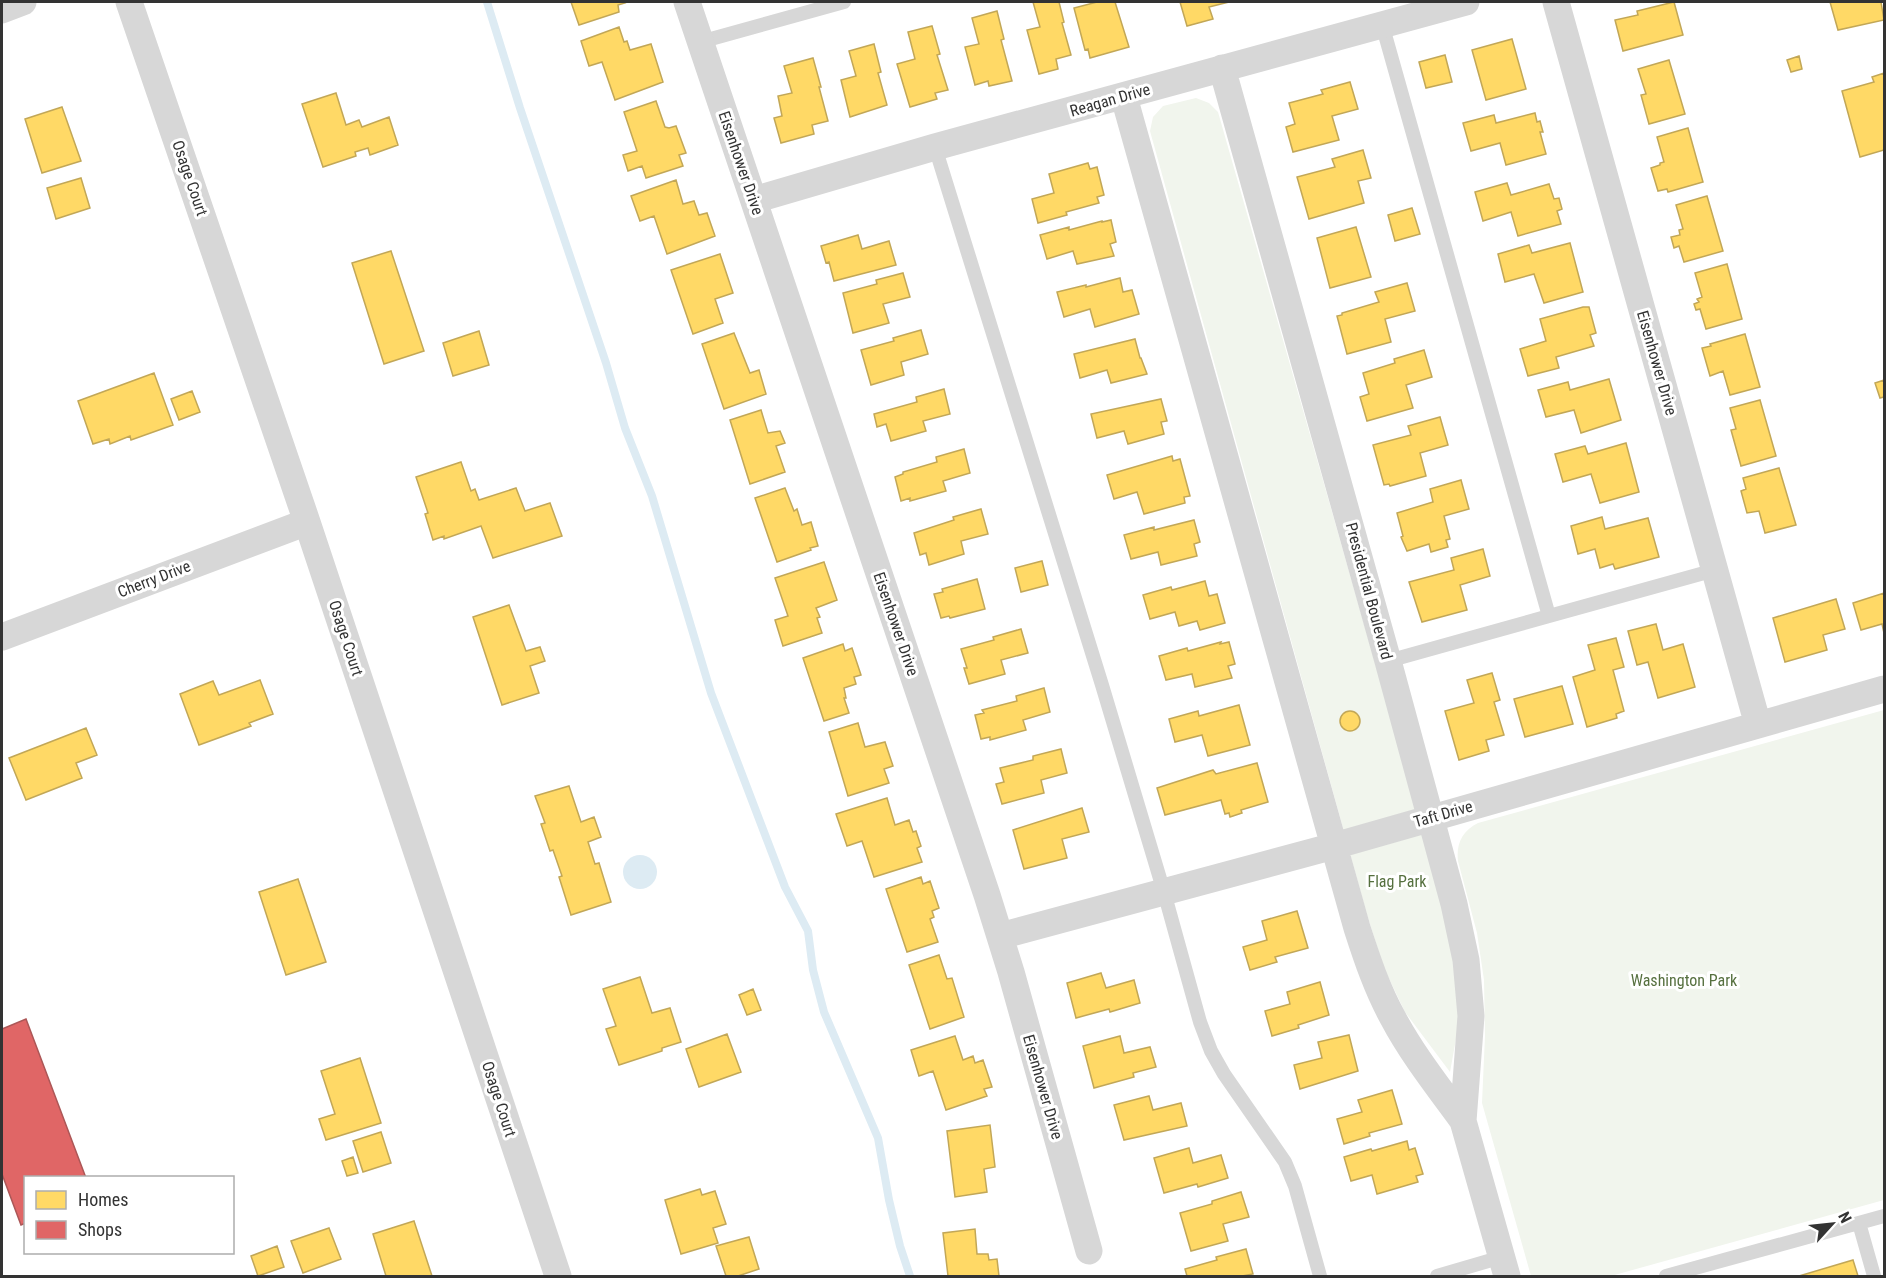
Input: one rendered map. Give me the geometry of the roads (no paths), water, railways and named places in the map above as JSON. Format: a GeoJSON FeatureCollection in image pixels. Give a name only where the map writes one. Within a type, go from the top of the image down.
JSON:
{"type":"FeatureCollection","features":[{"type":"Feature","properties":{"kind":"street"},"geometry":{"type":"LineString","coordinates":[[2,10],[24,2]]}},
{"type":"Feature","properties":{"kind":"street","name":"Osage Court"},"geometry":{"type":"LineString","coordinates":[[129,2],[307,522],[558,1276]]}},
{"type":"Feature","properties":{"kind":"street","name":"Eisenhower Drive"},"geometry":{"type":"LineString","coordinates":[[687,2],[1000,936],[1089,1251]]}},
{"type":"Feature","properties":{"kind":"street","name":"Reagan Drive"},"geometry":{"type":"LineString","coordinates":[[754,200],[935,147],[1466,2]]}},
{"type":"Feature","properties":{"kind":"street","name":"Eisenhower Drive"},"geometry":{"type":"LineString","coordinates":[[1556,2],[1758,724]]}},
{"type":"Feature","properties":{"kind":"street","name":"Presidential Boulevard"},"geometry":{"type":"LineString","coordinates":[[1222,68],[1454,904],[1467,960],[1471,1016],[1463,1121],[1504,1267]]}},
{"type":"Feature","properties":{"kind":"street","name":"Presidential Boulevard"},"geometry":{"type":"LineString","coordinates":[[1124,97],[1357,928],[1374,979],[1388,1009],[1418,1059],[1463,1121]]}},
{"type":"Feature","properties":{"kind":"street","name":"Cherry Drive"},"geometry":{"type":"LineString","coordinates":[[2,637],[307,522]]}},
{"type":"Feature","properties":{"kind":"street","name":"Taft Drive"},"geometry":{"type":"LineString","coordinates":[[1000,936],[1334,846],[1884,689]]}},
{"type":"Feature","properties":{"kind":"lane"},"geometry":{"type":"LineString","coordinates":[[700,42],[844,2]]}},
{"type":"Feature","properties":{"kind":"lane"},"geometry":{"type":"LineString","coordinates":[[1382,24],[1549,616]]}},
{"type":"Feature","properties":{"kind":"lane"},"geometry":{"type":"LineString","coordinates":[[935,147],[1164,891],[1206,1038],[1224,1074],[1286,1162],[1320,1276]]}},
{"type":"Feature","properties":{"kind":"lane"},"geometry":{"type":"LineString","coordinates":[[1388,661],[1715,570]]}},
{"type":"Feature","properties":{"kind":"lane"},"geometry":{"type":"LineString","coordinates":[[1666,1276],[1884,1216]]}},
{"type":"Feature","properties":{"kind":"lane"},"geometry":{"type":"LineString","coordinates":[[1859,1223],[1874,1276]]}},
{"type":"Feature","properties":{"kind":"lane"},"geometry":{"type":"LineString","coordinates":[[1437,1276],[1504,1267]]}},
{"type":"Feature","properties":{"kind":"waterway"},"geometry":{"type":"LineString","coordinates":[[487,2],[520,108],[606,363],[625,428],[652,496],[711,693],[785,887],[808,931],[813,970],[824,1012],[878,1138],[889,1200],[910,1276]]}},
{"type":"Feature","properties":{"kind":"park label","name":"Flag Park"},"geometry":{"type":"Point","coordinates":[1397,881]}},
{"type":"Feature","properties":{"kind":"park label","name":"Washington Park"},"geometry":{"type":"Point","coordinates":[1684,980]}}]}
